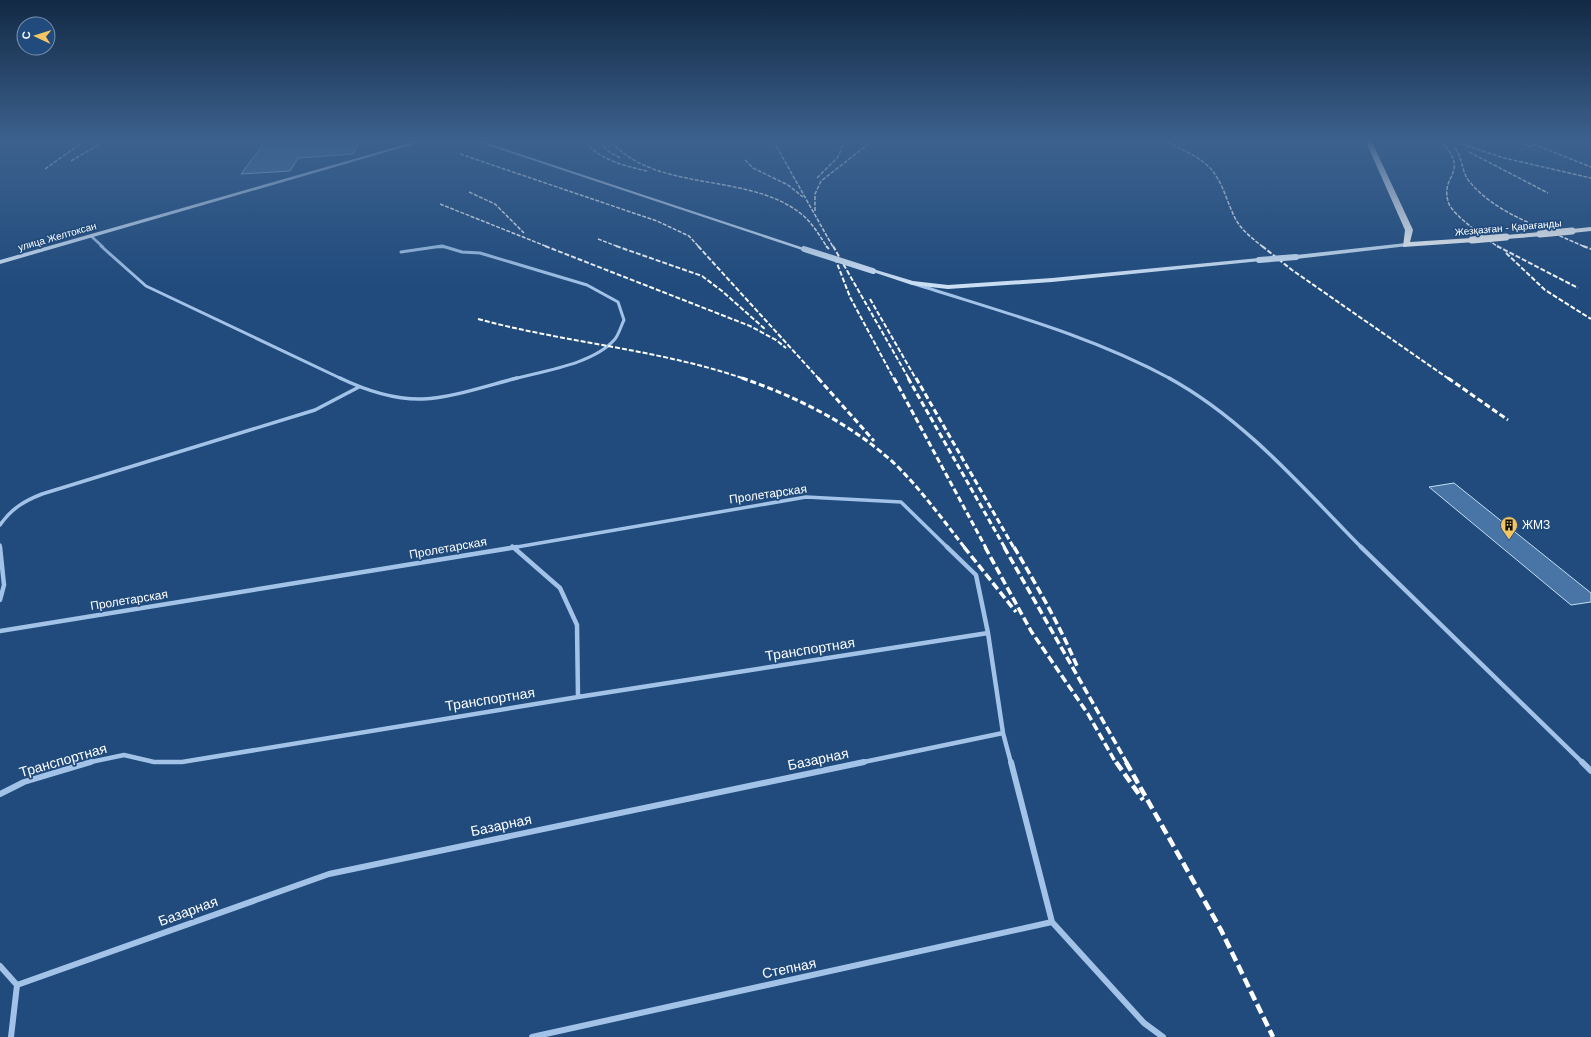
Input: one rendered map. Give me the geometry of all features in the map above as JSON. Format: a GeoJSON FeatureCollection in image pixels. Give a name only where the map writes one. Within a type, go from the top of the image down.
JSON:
{"type":"FeatureCollection","features":[{"type":"Feature","properties":{"kind":"highway"},"geometry":{"type":"LineString","coordinates":[[1391,190],[1409,230],[1406,246]]}},
{"type":"Feature","properties":{"kind":"highway","name":"Жезқазған - Қарағанды"},"geometry":{"type":"LineString","coordinates":[[1406,246],[1591,229]]}},
{"type":"Feature","properties":{"kind":"highway","name":"Жезқазған - Қарағанды"},"geometry":{"type":"LineString","coordinates":[[1409,230],[1422,238],[1450,242]]}},
{"type":"Feature","properties":{"kind":"main road","name":"улица Желтоксан"},"geometry":{"type":"LineString","coordinates":[[0,262],[250,190]]}},
{"type":"Feature","properties":{"kind":"main road"},"geometry":{"type":"LineString","coordinates":[[627,190],[901,280],[935,286],[980,286],[1406,246]]}},
{"type":"Feature","properties":{"kind":"street"},"geometry":{"type":"LineString","coordinates":[[91,236],[146,286],[359,387],[386,395],[424,399],[471,390],[574,363],[600,352],[614,339],[624,320],[618,302],[587,286],[520,264],[480,253],[462,252],[442,246],[401,252]]}},
{"type":"Feature","properties":{"kind":"street"},"geometry":{"type":"LineString","coordinates":[[901,280],[1083,339],[1141,364],[1176,382],[1209,402],[1245,431],[1429,614],[1591,771]]}},
{"type":"Feature","properties":{"kind":"street"},"geometry":{"type":"LineString","coordinates":[[0,525],[13,509],[23,501],[52,490],[315,410],[359,387]]}},
{"type":"Feature","properties":{"kind":"street","name":"Пролетарская"},"geometry":{"type":"LineString","coordinates":[[0,631],[435,561],[512,546],[806,497],[901,502],[976,575],[988,633]]}},
{"type":"Feature","properties":{"kind":"street"},"geometry":{"type":"LineString","coordinates":[[0,545],[4,585],[0,600]]}},
{"type":"Feature","properties":{"kind":"street"},"geometry":{"type":"LineString","coordinates":[[512,546],[560,588],[577,625],[578,697]]}},
{"type":"Feature","properties":{"kind":"street"},"geometry":{"type":"LineString","coordinates":[[988,633],[1003,733],[1052,922],[1144,1023],[1163,1037]]}},
{"type":"Feature","properties":{"kind":"street","name":"Транспортная"},"geometry":{"type":"LineString","coordinates":[[0,794],[24,782],[82,764],[124,755],[154,762],[182,762],[578,697],[988,633]]}},
{"type":"Feature","properties":{"kind":"street","name":"Базарная"},"geometry":{"type":"LineString","coordinates":[[17,985],[328,874],[1003,733]]}},
{"type":"Feature","properties":{"kind":"street","name":"Степная"},"geometry":{"type":"LineString","coordinates":[[532,1037],[1052,922]]}},
{"type":"Feature","properties":{"kind":"street"},"geometry":{"type":"LineString","coordinates":[[0,966],[17,985],[11,1037]]}},
{"type":"Feature","properties":{"kind":"building","name":"ЖМЗ"},"geometry":{"type":"Polygon","coordinates":[[[1454,483],[1591,593],[1591,602],[1571,605],[1429,487],[1454,483]]]}},
{"type":"Feature","properties":{"kind":"railway"},"geometry":{"type":"LineString","coordinates":[[567,190],[657,221],[689,236],[699,247]]}},
{"type":"Feature","properties":{"kind":"railway"},"geometry":{"type":"LineString","coordinates":[[748,190],[779,200],[800,213],[808,220],[827,247]]}},
{"type":"Feature","properties":{"kind":"railway"},"geometry":{"type":"LineString","coordinates":[[795,190],[803,197]]}},
{"type":"Feature","properties":{"kind":"railway"},"geometry":{"type":"LineString","coordinates":[[801,190],[833,247]]}},
{"type":"Feature","properties":{"kind":"railway"},"geometry":{"type":"LineString","coordinates":[[815,211],[815,194],[817,190]]}},
{"type":"Feature","properties":{"kind":"railway"},"geometry":{"type":"LineString","coordinates":[[1224,190],[1232,212],[1240,226],[1263,247]]}},
{"type":"Feature","properties":{"kind":"railway"},"geometry":{"type":"LineString","coordinates":[[1447,190],[1449,204],[1457,215],[1498,247]]}},
{"type":"Feature","properties":{"kind":"railway"},"geometry":{"type":"LineString","coordinates":[[1478,190],[1493,203],[1523,220],[1585,247]]}},
{"type":"Feature","properties":{"kind":"railway"},"geometry":{"type":"LineString","coordinates":[[1543,190],[1548,193]]}},
{"type":"Feature","properties":{"kind":"railway"},"geometry":{"type":"LineString","coordinates":[[469,192],[495,204],[524,233]]}},
{"type":"Feature","properties":{"kind":"railway"},"geometry":{"type":"LineString","coordinates":[[440,204],[548,247]]}},
{"type":"Feature","properties":{"kind":"railway"},"geometry":{"type":"LineString","coordinates":[[598,239],[619,247]]}},
{"type":"Feature","properties":{"kind":"railway"},"geometry":{"type":"LineString","coordinates":[[545,246],[750,326],[776,340],[786,348]]}},
{"type":"Feature","properties":{"kind":"railway"},"geometry":{"type":"LineString","coordinates":[[616,246],[702,276],[722,291],[766,330]]}},
{"type":"Feature","properties":{"kind":"railway"},"geometry":{"type":"LineString","coordinates":[[698,246],[819,379]]}},
{"type":"Feature","properties":{"kind":"railway"},"geometry":{"type":"LineString","coordinates":[[833,246],[909,379]]}},
{"type":"Feature","properties":{"kind":"railway"},"geometry":{"type":"LineString","coordinates":[[1262,246],[1292,270],[1449,379]]}},
{"type":"Feature","properties":{"kind":"railway"},"geometry":{"type":"LineString","coordinates":[[1497,246],[1578,288]]}},
{"type":"Feature","properties":{"kind":"railway"},"geometry":{"type":"LineString","coordinates":[[1583,246],[1591,249]]}},
{"type":"Feature","properties":{"kind":"railway"},"geometry":{"type":"LineString","coordinates":[[1506,253],[1545,290],[1591,319]]}},
{"type":"Feature","properties":{"kind":"railway"},"geometry":{"type":"LineString","coordinates":[[835,258],[850,297],[894,379]]}},
{"type":"Feature","properties":{"kind":"railway"},"geometry":{"type":"LineString","coordinates":[[870,299],[916,379]]}},
{"type":"Feature","properties":{"kind":"railway"},"geometry":{"type":"LineString","coordinates":[[478,319],[545,334],[679,360],[743,378]]}},
{"type":"Feature","properties":{"kind":"railway"},"geometry":{"type":"LineString","coordinates":[[743,378],[804,403],[844,425],[880,451],[915,485],[965,548]]}},
{"type":"Feature","properties":{"kind":"railway"},"geometry":{"type":"LineString","coordinates":[[818,378],[874,441]]}},
{"type":"Feature","properties":{"kind":"railway"},"geometry":{"type":"LineString","coordinates":[[894,378],[986,548]]}},
{"type":"Feature","properties":{"kind":"railway"},"geometry":{"type":"LineString","coordinates":[[908,378],[1005,548]]}},
{"type":"Feature","properties":{"kind":"railway"},"geometry":{"type":"LineString","coordinates":[[916,378],[1014,548]]}},
{"type":"Feature","properties":{"kind":"railway"},"geometry":{"type":"LineString","coordinates":[[1448,378],[1508,420]]}},
{"type":"Feature","properties":{"kind":"railway"},"geometry":{"type":"LineString","coordinates":[[964,547],[1016,612]]}},
{"type":"Feature","properties":{"kind":"railway"},"geometry":{"type":"LineString","coordinates":[[985,547],[1031,631],[1088,714],[1116,763]]}},
{"type":"Feature","properties":{"kind":"railway"},"geometry":{"type":"LineString","coordinates":[[1004,547],[1127,763]]}},
{"type":"Feature","properties":{"kind":"railway"},"geometry":{"type":"LineString","coordinates":[[1014,547],[1055,620],[1077,666]]}},
{"type":"Feature","properties":{"kind":"railway"},"geometry":{"type":"LineString","coordinates":[[1116,762],[1143,800]]}},
{"type":"Feature","properties":{"kind":"railway"},"geometry":{"type":"LineString","coordinates":[[1126,762],[1221,930],[1273,1037]]}},
{"type":"Feature","properties":{"kind":"place","name":"ЖМЗ"},"geometry":{"type":"Point","coordinates":[1509,540]}}]}
